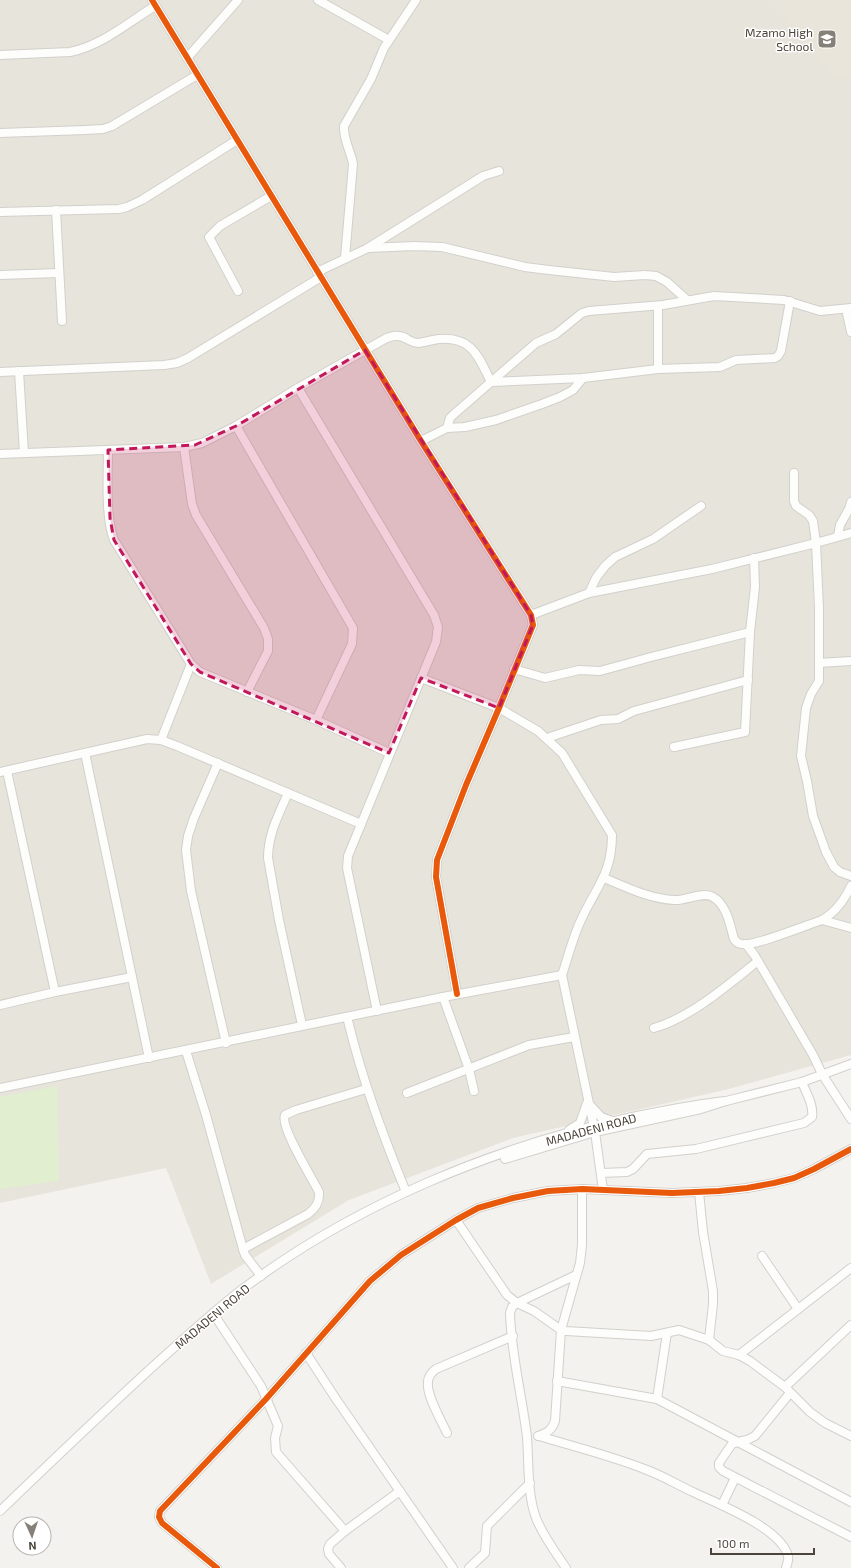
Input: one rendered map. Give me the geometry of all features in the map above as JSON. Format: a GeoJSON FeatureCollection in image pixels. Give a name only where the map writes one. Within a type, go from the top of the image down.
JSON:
{"type":"FeatureCollection","features":[{"type":"Feature","properties":{"kind":"street"},"geometry":{"type":"LineString","coordinates":[[187,58],[238,0]]}},
{"type":"Feature","properties":{"kind":"street"},"geometry":{"type":"LineString","coordinates":[[318,0],[389,40]]}},
{"type":"Feature","properties":{"kind":"street"},"geometry":{"type":"LineString","coordinates":[[345,258],[352,154],[343,134],[344,126],[371,79],[384,48],[416,0]]}},
{"type":"Feature","properties":{"kind":"street"},"geometry":{"type":"LineString","coordinates":[[0,55],[70,52],[80,50],[108,36],[153,3],[421,441],[531,615],[532,625],[466,785],[437,860],[436,877],[457,994]]}},
{"type":"Feature","properties":{"kind":"street"},"geometry":{"type":"LineString","coordinates":[[0,132],[104,129],[112,126],[197,75]]}},
{"type":"Feature","properties":{"kind":"street"},"geometry":{"type":"LineString","coordinates":[[0,212],[119,209],[127,207],[142,200],[237,140]]}},
{"type":"Feature","properties":{"kind":"street"},"geometry":{"type":"LineString","coordinates":[[0,372],[148,366],[176,363],[188,358],[345,258],[368,248],[484,176],[499,171]]}},
{"type":"Feature","properties":{"kind":"street"},"geometry":{"type":"LineString","coordinates":[[238,291],[208,237],[220,226],[271,196]]}},
{"type":"Feature","properties":{"kind":"street"},"geometry":{"type":"LineString","coordinates":[[56,210],[62,321]]}},
{"type":"Feature","properties":{"kind":"street"},"geometry":{"type":"LineString","coordinates":[[368,248],[414,246],[442,247],[524,267],[614,277],[645,275],[656,276],[672,286],[687,300]]}},
{"type":"Feature","properties":{"kind":"street"},"geometry":{"type":"LineString","coordinates":[[0,275],[59,273]]}},
{"type":"Feature","properties":{"kind":"street"},"geometry":{"type":"LineString","coordinates":[[447,428],[450,418],[453,415],[536,343],[556,334],[582,313],[595,310],[658,306],[714,296],[790,301],[816,310],[849,308],[851,332]]}},
{"type":"Feature","properties":{"kind":"street"},"geometry":{"type":"LineString","coordinates":[[491,382],[583,378],[658,369],[720,367],[736,360],[775,358],[781,351],[790,301]]}},
{"type":"Feature","properties":{"kind":"street"},"geometry":{"type":"LineString","coordinates":[[658,306],[658,369]]}},
{"type":"Feature","properties":{"kind":"street"},"geometry":{"type":"LineString","coordinates":[[0,454],[184,447],[202,443],[236,426],[298,388],[383,340],[396,336],[417,343],[443,339],[460,341],[470,346],[478,354],[491,382]]}},
{"type":"Feature","properties":{"kind":"street"},"geometry":{"type":"LineString","coordinates":[[19,371],[24,453]]}},
{"type":"Feature","properties":{"kind":"street"},"geometry":{"type":"LineString","coordinates":[[421,441],[447,428],[465,427],[496,420],[528,410],[573,390],[583,378]]}},
{"type":"Feature","properties":{"kind":"street"},"geometry":{"type":"LineString","coordinates":[[298,388],[434,615],[438,627],[437,635],[421,678],[389,752],[348,856],[347,868],[377,1011]]}},
{"type":"Feature","properties":{"kind":"street"},"geometry":{"type":"LineString","coordinates":[[236,426],[353,628],[352,644],[316,720]]}},
{"type":"Feature","properties":{"kind":"street"},"geometry":{"type":"LineString","coordinates":[[184,447],[192,504],[196,515],[264,628],[268,639],[268,651],[247,692]]}},
{"type":"Feature","properties":{"kind":"street"},"geometry":{"type":"LineString","coordinates":[[108,450],[110,518],[111,532],[114,540],[190,664],[200,672],[389,752]]}},
{"type":"Feature","properties":{"kind":"street"},"geometry":{"type":"LineString","coordinates":[[794,473],[794,501],[796,506],[809,515],[813,521],[816,542],[819,663],[819,681],[811,694],[806,708],[801,756],[813,816],[826,852],[834,867],[840,872],[851,876]]}},
{"type":"Feature","properties":{"kind":"street"},"geometry":{"type":"LineString","coordinates":[[838,536],[840,525],[849,509],[851,502]]}},
{"type":"Feature","properties":{"kind":"street"},"geometry":{"type":"LineString","coordinates":[[589,593],[596,578],[605,566],[615,557],[631,548],[653,539],[701,506]]}},
{"type":"Feature","properties":{"kind":"street"},"geometry":{"type":"LineString","coordinates":[[531,615],[589,593],[712,569],[851,533]]}},
{"type":"Feature","properties":{"kind":"street"},"geometry":{"type":"LineString","coordinates":[[674,747],[745,732],[750,632],[755,587],[754,558]]}},
{"type":"Feature","properties":{"kind":"street"},"geometry":{"type":"LineString","coordinates":[[514,669],[545,678],[579,670],[600,671],[750,632]]}},
{"type":"Feature","properties":{"kind":"street"},"geometry":{"type":"LineString","coordinates":[[819,663],[851,661]]}},
{"type":"Feature","properties":{"kind":"street"},"geometry":{"type":"LineString","coordinates":[[161,740],[190,664]]}},
{"type":"Feature","properties":{"kind":"street"},"geometry":{"type":"LineString","coordinates":[[421,678],[499,708],[547,738],[562,753],[612,835],[612,847],[604,878],[580,920],[562,975],[594,1129],[603,1190]]}},
{"type":"Feature","properties":{"kind":"street"},"geometry":{"type":"LineString","coordinates":[[547,738],[601,720],[618,719],[634,711],[748,680]]}},
{"type":"Feature","properties":{"kind":"street"},"geometry":{"type":"LineString","coordinates":[[55,992],[4,772],[147,739],[161,740],[288,792],[361,824]]}},
{"type":"Feature","properties":{"kind":"street"},"geometry":{"type":"LineString","coordinates":[[85,753],[149,1058]]}},
{"type":"Feature","properties":{"kind":"street"},"geometry":{"type":"LineString","coordinates":[[218,763],[194,818],[188,836],[186,850],[192,891],[226,1043]]}},
{"type":"Feature","properties":{"kind":"street"},"geometry":{"type":"LineString","coordinates":[[288,792],[272,832],[268,847],[268,858],[279,920],[302,1026]]}},
{"type":"Feature","properties":{"kind":"street"},"geometry":{"type":"LineString","coordinates":[[604,878],[646,895],[666,899],[683,900],[706,895],[713,897],[724,908],[734,940],[736,942],[746,944],[761,942],[822,920],[829,916],[842,904],[851,886]]}},
{"type":"Feature","properties":{"kind":"street"},"geometry":{"type":"LineString","coordinates":[[822,920],[851,928]]}},
{"type":"Feature","properties":{"kind":"street"},"geometry":{"type":"LineString","coordinates":[[746,944],[758,961],[822,1074],[851,1119]]}},
{"type":"Feature","properties":{"kind":"street"},"geometry":{"type":"LineString","coordinates":[[654,1028],[667,1024],[690,1011],[722,990],[758,961]]}},
{"type":"Feature","properties":{"kind":"street"},"geometry":{"type":"LineString","coordinates":[[0,1088],[226,1043],[347,1016],[562,975]]}},
{"type":"Feature","properties":{"kind":"street"},"geometry":{"type":"LineString","coordinates":[[0,1006],[55,992],[132,977]]}},
{"type":"Feature","properties":{"kind":"street"},"geometry":{"type":"LineString","coordinates":[[443,997],[474,1091]]}},
{"type":"Feature","properties":{"kind":"street"},"geometry":{"type":"LineString","coordinates":[[347,1016],[366,1089],[406,1192]]}},
{"type":"Feature","properties":{"kind":"street"},"geometry":{"type":"LineString","coordinates":[[407,1093],[529,1045],[574,1037]]}},
{"type":"Feature","properties":{"kind":"street"},"geometry":{"type":"LineString","coordinates":[[186,1051],[206,1116],[243,1249],[245,1255],[261,1276]]}},
{"type":"Feature","properties":{"kind":"street","name":"MADADENI ROAD"},"geometry":{"type":"LineString","coordinates":[[0,1511],[125,1392],[213,1312],[277,1264],[335,1229],[406,1192],[486,1160],[562,1135],[701,1109],[726,1101],[802,1082],[851,1064]]}},
{"type":"Feature","properties":{"kind":"street"},"geometry":{"type":"LineString","coordinates":[[601,1173],[619,1173],[630,1170],[647,1154],[696,1149],[804,1123],[812,1117],[812,1113],[811,1104],[802,1082]]}},
{"type":"Feature","properties":{"kind":"street"},"geometry":{"type":"LineString","coordinates":[[243,1249],[308,1214],[314,1209],[320,1198],[319,1192],[291,1140],[283,1121],[285,1115],[296,1110],[366,1089]]}},
{"type":"Feature","properties":{"kind":"street","name":"MADADENI ROAD"},"geometry":{"type":"LineString","coordinates":[[459,1171],[488,1164],[614,1121],[698,1104],[726,1101]]}},
{"type":"Feature","properties":{"kind":"street"},"geometry":{"type":"LineString","coordinates":[[588,1102],[601,1117],[614,1121]]}},
{"type":"Feature","properties":{"kind":"street"},"geometry":{"type":"LineString","coordinates":[[562,1135],[580,1123],[588,1102]]}},
{"type":"Feature","properties":{"kind":"street"},"geometry":{"type":"LineString","coordinates":[[217,1568],[162,1523],[159,1516],[160,1511],[266,1399],[370,1281],[401,1256],[456,1220],[478,1208],[513,1198],[548,1191],[582,1189],[672,1193],[719,1191],[781,1181],[814,1169],[851,1149]]}},
{"type":"Feature","properties":{"kind":"street"},"geometry":{"type":"LineString","coordinates":[[527,1437],[547,1433],[552,1428],[555,1421],[561,1330],[580,1263],[582,1245],[582,1189]]}},
{"type":"Feature","properties":{"kind":"street"},"geometry":{"type":"LineString","coordinates":[[699,1192],[703,1232],[713,1291],[709,1340]]}},
{"type":"Feature","properties":{"kind":"street"},"geometry":{"type":"LineString","coordinates":[[456,1220],[507,1294],[517,1303],[534,1311],[561,1330],[651,1336],[667,1333],[673,1330],[683,1331],[709,1340],[723,1351],[739,1355],[750,1361],[787,1390],[810,1412],[826,1423],[851,1436]]}},
{"type":"Feature","properties":{"kind":"street"},"geometry":{"type":"LineString","coordinates":[[762,1256],[798,1309]]}},
{"type":"Feature","properties":{"kind":"street"},"geometry":{"type":"LineString","coordinates":[[739,1355],[851,1268]]}},
{"type":"Feature","properties":{"kind":"street"},"geometry":{"type":"LineString","coordinates":[[566,1568],[551,1546],[537,1520],[533,1508],[527,1437],[510,1313],[512,1307],[517,1303],[576,1275]]}},
{"type":"Feature","properties":{"kind":"street"},"geometry":{"type":"LineString","coordinates":[[213,1312],[259,1382],[278,1426],[275,1438],[276,1452],[345,1531]]}},
{"type":"Feature","properties":{"kind":"street"},"geometry":{"type":"LineString","coordinates":[[851,1326],[787,1390],[755,1436],[732,1444],[719,1463],[720,1469],[735,1478],[851,1537]]}},
{"type":"Feature","properties":{"kind":"street"},"geometry":{"type":"LineString","coordinates":[[657,1400],[667,1333]]}},
{"type":"Feature","properties":{"kind":"street"},"geometry":{"type":"LineString","coordinates":[[447,1433],[429,1391],[428,1382],[430,1375],[436,1369],[513,1336]]}},
{"type":"Feature","properties":{"kind":"street"},"geometry":{"type":"LineString","coordinates":[[306,1353],[332,1394],[453,1568]]}},
{"type":"Feature","properties":{"kind":"street"},"geometry":{"type":"LineString","coordinates":[[558,1381],[657,1400],[851,1502]]}},
{"type":"Feature","properties":{"kind":"street"},"geometry":{"type":"LineString","coordinates":[[538,1436],[647,1470],[722,1505],[756,1524],[778,1541],[786,1551],[788,1558],[786,1568]]}},
{"type":"Feature","properties":{"kind":"street"},"geometry":{"type":"LineString","coordinates":[[722,1505],[735,1478]]}},
{"type":"Feature","properties":{"kind":"street"},"geometry":{"type":"LineString","coordinates":[[469,1568],[485,1553],[487,1526],[530,1483]]}},
{"type":"Feature","properties":{"kind":"street"},"geometry":{"type":"LineString","coordinates":[[341,1568],[329,1554],[328,1549],[330,1544],[345,1531],[400,1491]]}},
{"type":"Feature","properties":{"kind":"highlighted area"},"geometry":{"type":"Polygon","coordinates":[[[365,350],[531,615],[533,625],[499,708],[421,678],[389,753],[200,672],[191,664],[114,540],[110,518],[108,450],[195,445],[236,426],[365,350]]]}},
{"type":"Feature","properties":{"kind":"shaded area"},"geometry":{"type":"Polygon","coordinates":[[[0,0],[851,0],[851,1055],[725,1090],[513,1138],[349,1200],[211,1284],[166,1168],[0,1203],[0,0]]]}},
{"type":"Feature","properties":{"kind":"shaded area","name":"Mzamo High School"},"geometry":{"type":"Polygon","coordinates":[[[772,0],[851,0],[851,78],[834,78],[772,0]]]}},
{"type":"Feature","properties":{"kind":"green space"},"geometry":{"type":"Polygon","coordinates":[[[57,1086],[59,1181],[0,1189],[0,1097],[57,1086]]]}},
{"type":"Feature","properties":{"kind":"cycle path"},"geometry":{"type":"LineString","coordinates":[[152,0],[421,441],[531,615],[533,625],[466,785],[437,860],[436,877],[457,994]]}},
{"type":"Feature","properties":{"kind":"cycle path"},"geometry":{"type":"LineString","coordinates":[[217,1568],[162,1523],[159,1517],[160,1511],[266,1399],[370,1281],[401,1255],[456,1220],[478,1208],[513,1198],[548,1191],[582,1189],[672,1193],[747,1188],[794,1178],[851,1149]]}},
{"type":"Feature","properties":{"kind":"place","name":"Mzamo High School"},"geometry":{"type":"Point","coordinates":[827,39]}}]}
